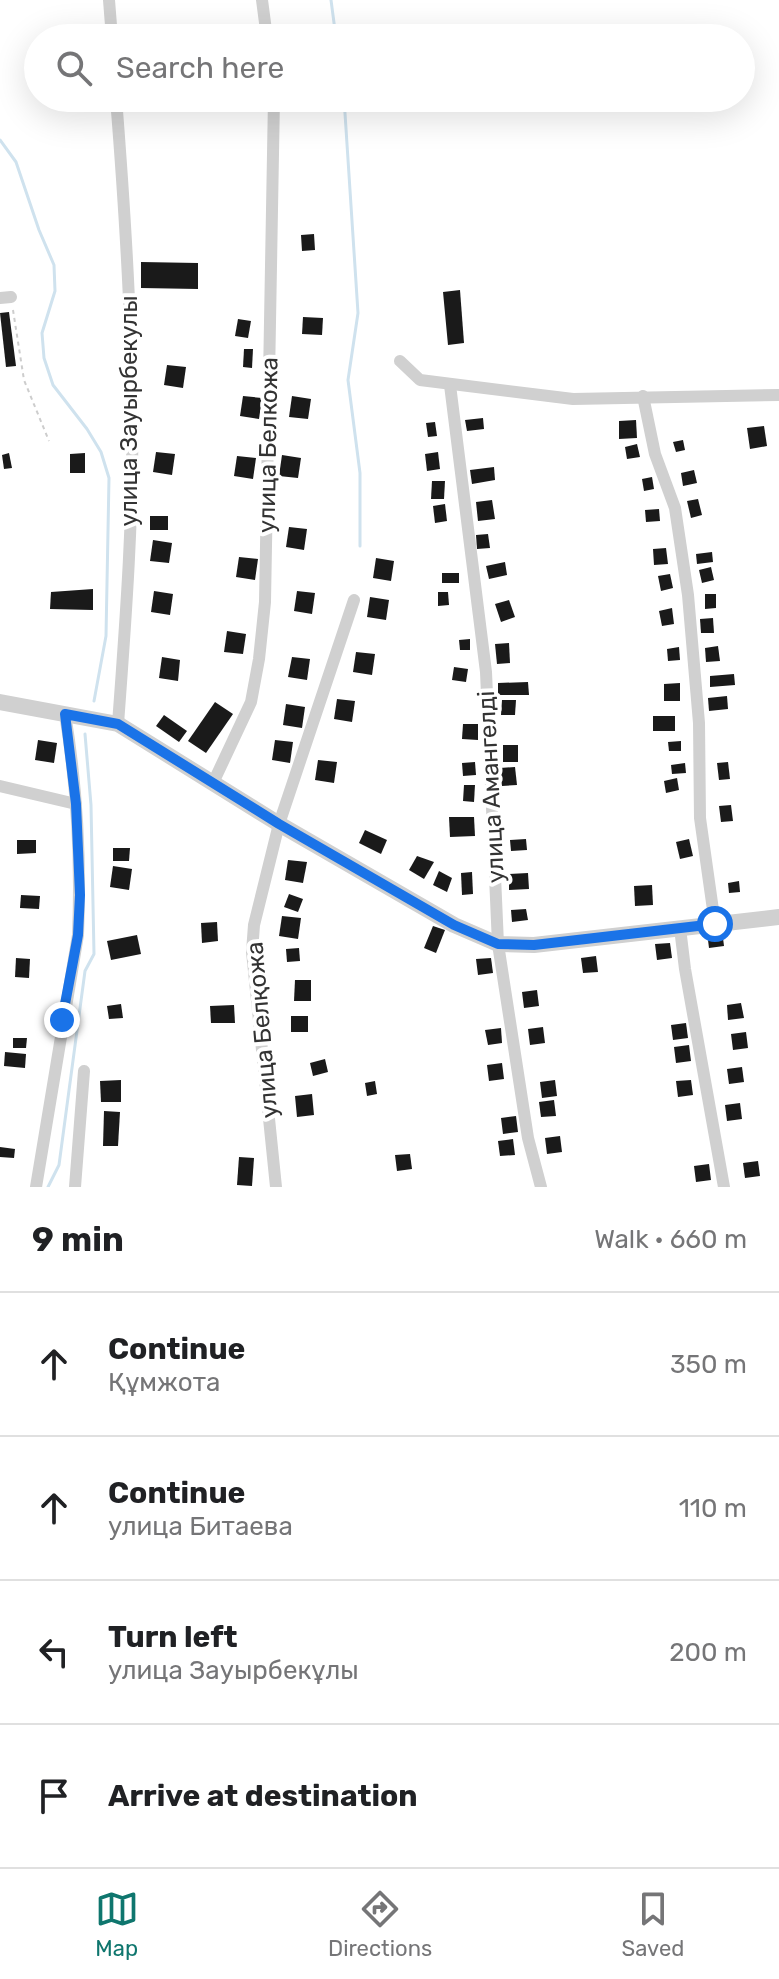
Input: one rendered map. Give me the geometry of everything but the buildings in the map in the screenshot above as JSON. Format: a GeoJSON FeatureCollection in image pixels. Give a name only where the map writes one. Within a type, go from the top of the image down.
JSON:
{"type":"FeatureCollection","features":[{"type":"Feature","properties":{"kind":"street"},"geometry":{"type":"LineString","coordinates":[[109,0],[111,24]]}},
{"type":"Feature","properties":{"kind":"street"},"geometry":{"type":"LineString","coordinates":[[262,0],[265,24]]}},
{"type":"Feature","properties":{"kind":"street","name":"улица Зауырбекулы"},"geometry":{"type":"LineString","coordinates":[[117,112],[128,244],[132,404],[129,562],[118,724]]}},
{"type":"Feature","properties":{"kind":"street","name":"улица Белкожа"},"geometry":{"type":"LineString","coordinates":[[213,783],[251,702],[263,617],[274,112]]}},
{"type":"Feature","properties":{"kind":"street"},"geometry":{"type":"LineString","coordinates":[[400,361],[420,380],[573,399],[779,395]]}},
{"type":"Feature","properties":{"kind":"street","name":"улица Амангелді"},"geometry":{"type":"LineString","coordinates":[[450,385],[486,672],[498,944],[528,1138],[541,1187]]}},
{"type":"Feature","properties":{"kind":"street"},"geometry":{"type":"LineString","coordinates":[[643,396],[655,454],[675,508],[688,595],[699,723],[700,818],[715,924]]}},
{"type":"Feature","properties":{"kind":"street","name":"улица Белқожа"},"geometry":{"type":"LineString","coordinates":[[276,1187],[252,952],[254,925],[279,824],[354,600]]}},
{"type":"Feature","properties":{"kind":"street"},"geometry":{"type":"LineString","coordinates":[[0,702],[118,724],[279,824],[454,925],[498,944],[534,945],[779,917]]}},
{"type":"Feature","properties":{"kind":"street"},"geometry":{"type":"LineString","coordinates":[[36,1187],[78,935],[80,895],[76,804],[65,714]]}},
{"type":"Feature","properties":{"kind":"street"},"geometry":{"type":"LineString","coordinates":[[0,786],[76,804]]}},
{"type":"Feature","properties":{"kind":"street"},"geometry":{"type":"LineString","coordinates":[[680,928],[724,1187]]}},
{"type":"Feature","properties":{"kind":"street"},"geometry":{"type":"LineString","coordinates":[[75,1187],[84,1071]]}},
{"type":"Feature","properties":{"kind":"path"},"geometry":{"type":"LineString","coordinates":[[5,298],[24,380],[49,441]]}},
{"type":"Feature","properties":{"kind":"waterway"},"geometry":{"type":"LineString","coordinates":[[331,0],[334,24]]}},
{"type":"Feature","properties":{"kind":"waterway"},"geometry":{"type":"LineString","coordinates":[[345,112],[358,313],[348,380],[360,473],[360,546]]}},
{"type":"Feature","properties":{"kind":"waterway"},"geometry":{"type":"LineString","coordinates":[[0,140],[16,162],[54,265],[55,291],[42,333],[44,358],[53,385],[101,452],[109,478],[106,636],[94,701]]}},
{"type":"Feature","properties":{"kind":"waterway"},"geometry":{"type":"LineString","coordinates":[[48,1187],[59,1165],[85,971],[94,954],[91,805],[85,734]]}},
{"type":"Feature","properties":{"kind":"route"},"geometry":{"type":"LineString","coordinates":[[62,1020],[78,935],[80,895],[76,804],[65,714],[118,724],[279,824],[454,925],[498,944],[534,945],[715,924]]}}]}
